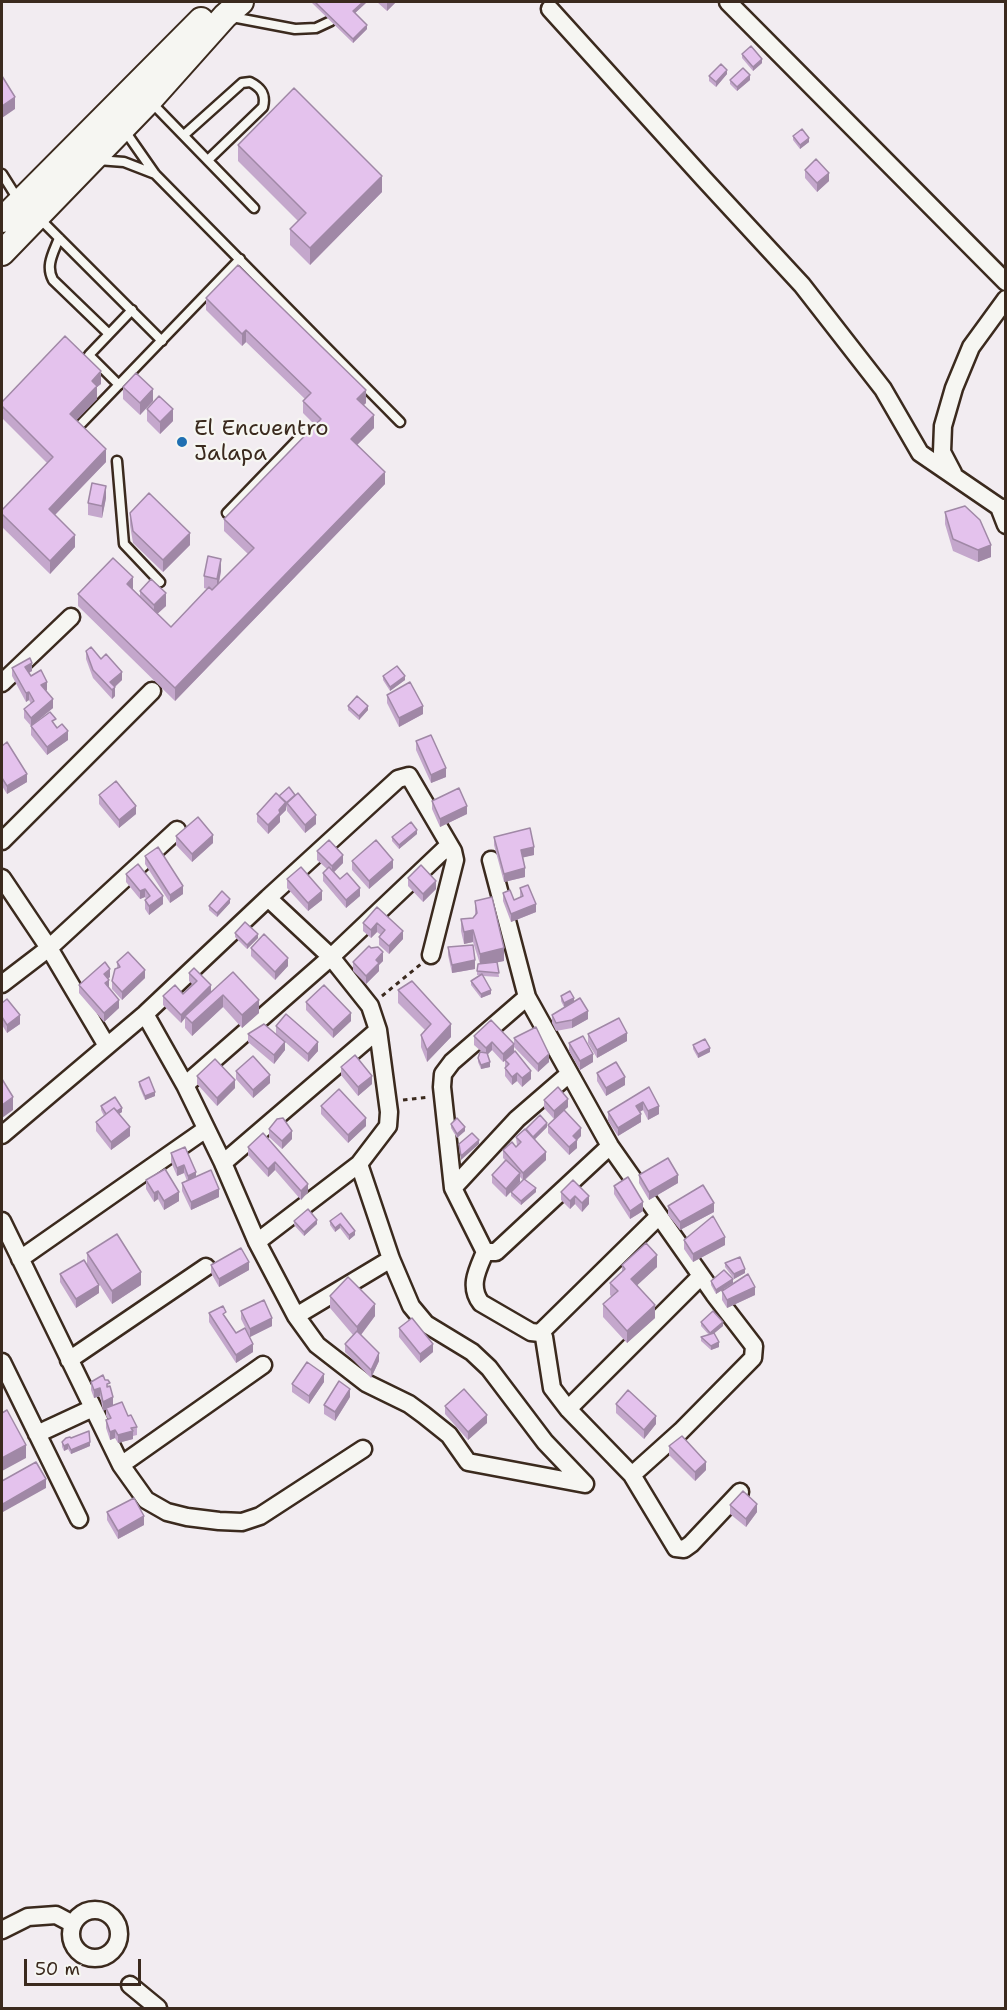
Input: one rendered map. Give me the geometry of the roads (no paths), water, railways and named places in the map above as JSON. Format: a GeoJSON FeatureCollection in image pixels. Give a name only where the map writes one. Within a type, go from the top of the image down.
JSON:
{"type":"FeatureCollection","features":[{"type":"Feature","properties":{"kind":"street"},"geometry":{"type":"LineString","coordinates":[[728,2],[1005,282]]}},
{"type":"Feature","properties":{"kind":"street"},"geometry":{"type":"LineString","coordinates":[[2,220],[28,209],[92,159],[150,100],[228,6]]}},
{"type":"Feature","properties":{"kind":"street"},"geometry":{"type":"LineString","coordinates":[[2,253],[28,209],[137,87],[228,6]]}},
{"type":"Feature","properties":{"kind":"street"},"geometry":{"type":"LineString","coordinates":[[550,9],[802,285],[883,389],[920,453],[1002,508],[1005,525]]}},
{"type":"Feature","properties":{"kind":"street"},"geometry":{"type":"LineString","coordinates":[[953,474],[942,452],[943,426],[954,388],[971,347],[1005,299]]}},
{"type":"Feature","properties":{"kind":"street"},"geometry":{"type":"LineString","coordinates":[[2,683],[71,616]]}},
{"type":"Feature","properties":{"kind":"street"},"geometry":{"type":"LineString","coordinates":[[2,841],[152,692]]}},
{"type":"Feature","properties":{"kind":"street"},"geometry":{"type":"LineString","coordinates":[[2,1135],[145,1014],[268,898],[403,776],[409,776],[412,780],[449,844],[455,860],[431,955]]}},
{"type":"Feature","properties":{"kind":"street"},"geometry":{"type":"LineString","coordinates":[[2,984],[49,948],[177,830]]}},
{"type":"Feature","properties":{"kind":"street"},"geometry":{"type":"LineString","coordinates":[[185,1085],[331,957],[449,844]]}},
{"type":"Feature","properties":{"kind":"street"},"geometry":{"type":"LineString","coordinates":[[491,860],[527,997],[610,1146],[701,1276],[754,1346],[753,1358],[681,1431],[632,1475]]}},
{"type":"Feature","properties":{"kind":"street"},"geometry":{"type":"LineString","coordinates":[[2,878],[49,948],[107,1046]]}},
{"type":"Feature","properties":{"kind":"street"},"geometry":{"type":"LineString","coordinates":[[257,1242],[359,1164],[388,1126],[388,1102],[378,1030],[370,1006],[331,957],[268,898]]}},
{"type":"Feature","properties":{"kind":"street"},"geometry":{"type":"LineString","coordinates":[[527,997],[452,1062],[443,1074],[443,1096],[453,1188],[485,1252],[474,1280],[475,1295],[481,1303],[544,1337],[552,1388],[568,1409],[632,1475],[676,1548],[684,1549],[691,1544],[740,1492]]}},
{"type":"Feature","properties":{"kind":"street"},"geometry":{"type":"LineString","coordinates":[[145,1014],[185,1085],[223,1163],[257,1242],[296,1316],[316,1345],[366,1383],[409,1404],[424,1415],[449,1435],[468,1462],[585,1484],[544,1442],[489,1368],[472,1352],[426,1324],[411,1306],[391,1259],[359,1164]]}},
{"type":"Feature","properties":{"kind":"street"},"geometry":{"type":"LineString","coordinates":[[223,1163],[378,1030]]}},
{"type":"Feature","properties":{"kind":"street"},"geometry":{"type":"LineString","coordinates":[[453,1188],[517,1119],[569,1074]]}},
{"type":"Feature","properties":{"kind":"street"},"geometry":{"type":"LineString","coordinates":[[20,1259],[206,1129]]}},
{"type":"Feature","properties":{"kind":"street"},"geometry":{"type":"LineString","coordinates":[[485,1252],[496,1252],[610,1146]]}},
{"type":"Feature","properties":{"kind":"street"},"geometry":{"type":"LineString","coordinates":[[540,1333],[659,1216]]}},
{"type":"Feature","properties":{"kind":"street"},"geometry":{"type":"LineString","coordinates":[[2,1221],[121,1465],[146,1500],[167,1512],[187,1517],[242,1522],[260,1516],[363,1449]]}},
{"type":"Feature","properties":{"kind":"street"},"geometry":{"type":"LineString","coordinates":[[296,1316],[391,1259]]}},
{"type":"Feature","properties":{"kind":"street"},"geometry":{"type":"LineString","coordinates":[[69,1360],[206,1267]]}},
{"type":"Feature","properties":{"kind":"street"},"geometry":{"type":"LineString","coordinates":[[568,1409],[701,1276]]}},
{"type":"Feature","properties":{"kind":"street"},"geometry":{"type":"LineString","coordinates":[[2,1362],[80,1519]]}},
{"type":"Feature","properties":{"kind":"street"},"geometry":{"type":"LineString","coordinates":[[121,1465],[263,1365]]}},
{"type":"Feature","properties":{"kind":"street"},"geometry":{"type":"LineString","coordinates":[[37,1434],[93,1408]]}},
{"type":"Feature","properties":{"kind":"street"},"geometry":{"type":"LineString","coordinates":[[11,1417],[29,1418]]}},
{"type":"Feature","properties":{"kind":"street"},"geometry":{"type":"LineString","coordinates":[[2,1930],[28,1917],[56,1915],[73,1924]]}},
{"type":"Feature","properties":{"kind":"street"},"geometry":{"type":"LineString","coordinates":[[130,1984],[158,2008]]}},
{"type":"Feature","properties":{"kind":"lane"},"geometry":{"type":"LineString","coordinates":[[228,6],[294,28],[316,28],[331,21]]}},
{"type":"Feature","properties":{"kind":"lane"},"geometry":{"type":"LineString","coordinates":[[184,135],[242,83],[250,82],[257,85],[265,99],[263,107],[208,160]]}},
{"type":"Feature","properties":{"kind":"lane"},"geometry":{"type":"LineString","coordinates":[[150,100],[254,208]]}},
{"type":"Feature","properties":{"kind":"lane"},"geometry":{"type":"LineString","coordinates":[[123,128],[155,174],[400,422]]}},
{"type":"Feature","properties":{"kind":"lane"},"geometry":{"type":"LineString","coordinates":[[92,159],[124,162],[155,174]]}},
{"type":"Feature","properties":{"kind":"lane"},"geometry":{"type":"LineString","coordinates":[[2,174],[28,209],[162,341]]}},
{"type":"Feature","properties":{"kind":"lane"},"geometry":{"type":"LineString","coordinates":[[59,238],[49,264],[49,273],[53,280],[109,334]]}},
{"type":"Feature","properties":{"kind":"lane"},"geometry":{"type":"LineString","coordinates":[[80,425],[240,259]]}},
{"type":"Feature","properties":{"kind":"lane"},"geometry":{"type":"LineString","coordinates":[[119,385],[89,356],[132,310]]}},
{"type":"Feature","properties":{"kind":"lane"},"geometry":{"type":"LineString","coordinates":[[227,513],[306,432]]}},
{"type":"Feature","properties":{"kind":"lane"},"geometry":{"type":"LineString","coordinates":[[117,460],[124,544],[160,582]]}},
{"type":"Feature","properties":{"kind":"place","name":"El Encuentro Jalapa"},"geometry":{"type":"Point","coordinates":[182,442]}}]}
